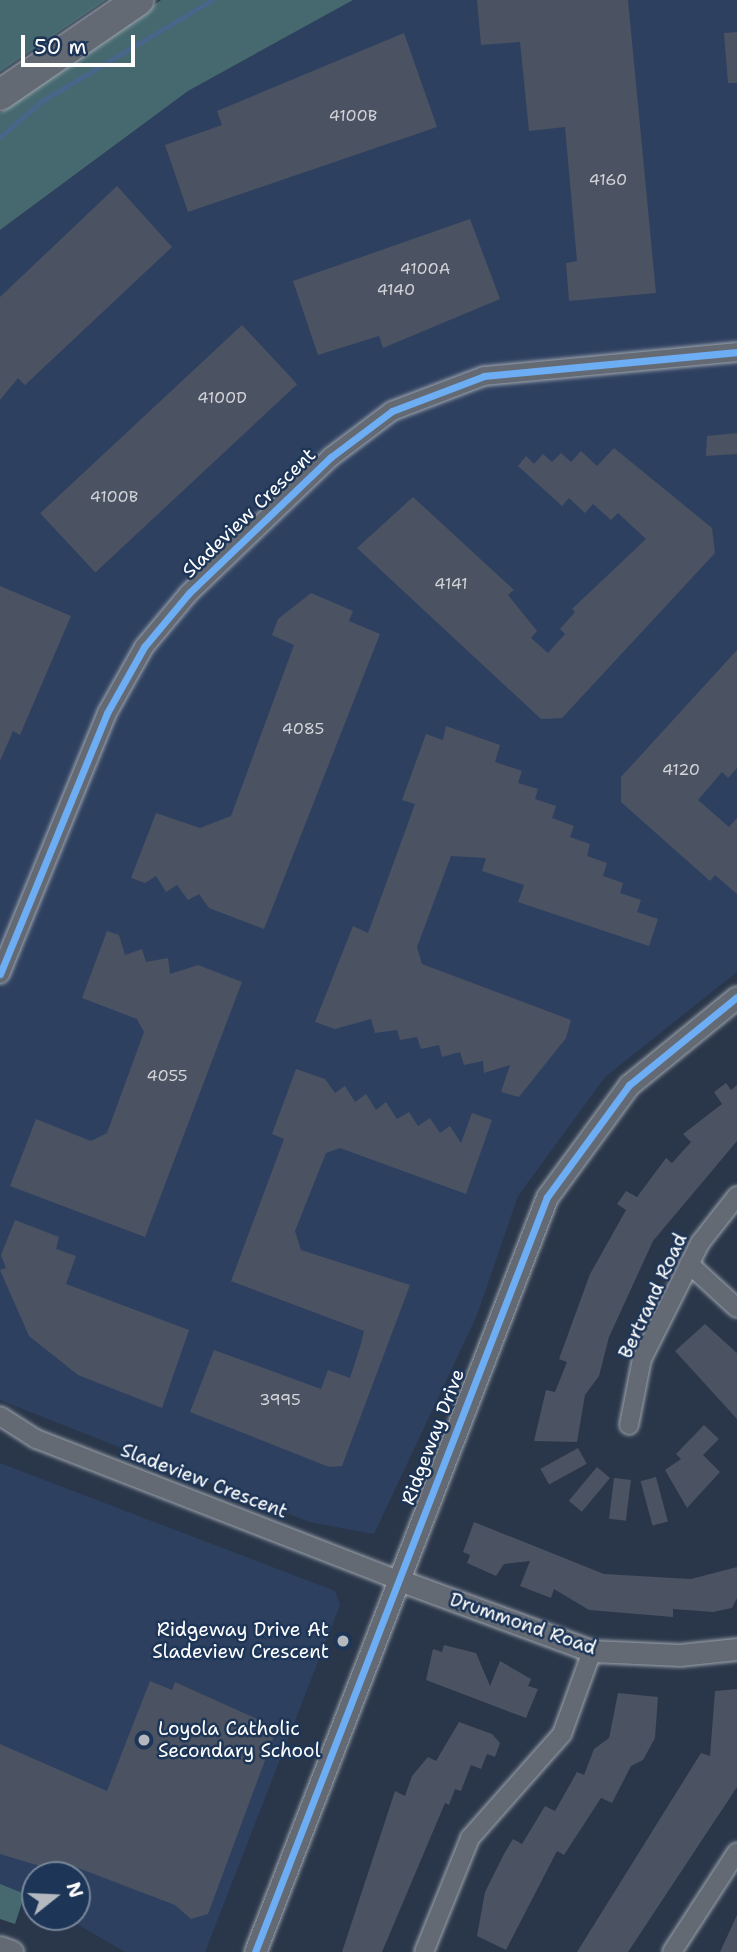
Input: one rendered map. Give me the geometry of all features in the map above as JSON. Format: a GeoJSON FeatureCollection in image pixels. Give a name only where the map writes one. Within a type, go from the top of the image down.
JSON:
{"type":"FeatureCollection","features":[{"type":"Feature","properties":{"kind":"highway"},"geometry":{"type":"LineString","coordinates":[[0,95],[139,0]]}},
{"type":"Feature","properties":{"kind":"main road"},"geometry":{"type":"LineString","coordinates":[[0,1948],[11,1952]]}},
{"type":"Feature","properties":{"kind":"street","name":"Sladeview Crescent"},"geometry":{"type":"LineString","coordinates":[[0,974],[107,713],[144,647],[189,593],[331,457],[392,411],[484,376],[737,352]]}},
{"type":"Feature","properties":{"kind":"street","name":"Ridgeway Drive"},"geometry":{"type":"LineString","coordinates":[[255,1952],[396,1578],[547,1197],[616,1098],[685,1034],[737,997]]}},
{"type":"Feature","properties":{"kind":"street","name":"Bertrand Road"},"geometry":{"type":"LineString","coordinates":[[629,1425],[642,1359],[688,1264],[737,1196]]}},
{"type":"Feature","properties":{"kind":"street"},"geometry":{"type":"LineString","coordinates":[[688,1264],[737,1308]]}},
{"type":"Feature","properties":{"kind":"street","name":"Sladeview Crescent"},"geometry":{"type":"LineString","coordinates":[[0,1416],[36,1439],[396,1578]]}},
{"type":"Feature","properties":{"kind":"street","name":"Drummond Road"},"geometry":{"type":"LineString","coordinates":[[396,1578],[592,1651],[680,1655],[737,1648]]}},
{"type":"Feature","properties":{"kind":"street"},"geometry":{"type":"LineString","coordinates":[[424,1952],[470,1838],[562,1734],[592,1651]]}},
{"type":"Feature","properties":{"kind":"street"},"geometry":{"type":"LineString","coordinates":[[672,1952],[737,1852]]}},
{"type":"Feature","properties":{"kind":"shaded area"},"geometry":{"type":"Polygon","coordinates":[[[353,0],[737,0],[737,972],[605,1077],[518,1196],[477,1315],[374,1534],[309,1522],[0,1400],[0,230],[188,91],[353,0]]]}},
{"type":"Feature","properties":{"kind":"shaded area","name":"Loyola Catholic Secondary School"},"geometry":{"type":"Polygon","coordinates":[[[0,1463],[335,1591],[340,1605],[205,1952],[125,1952],[89,1931],[91,1861],[21,1861],[21,1894],[0,1884],[0,1463]]]}},
{"type":"Feature","properties":{"kind":"green space"},"geometry":{"type":"Polygon","coordinates":[[[0,0],[106,0],[0,72],[0,0]]]}},
{"type":"Feature","properties":{"kind":"green space"},"geometry":{"type":"Polygon","coordinates":[[[161,0],[353,0],[188,91],[0,230],[0,113],[161,0]]]}},
{"type":"Feature","properties":{"kind":"green space"},"geometry":{"type":"Polygon","coordinates":[[[0,1884],[21,1892],[21,1906],[15,1924],[0,1919],[0,1884]]]}},
{"type":"Feature","properties":{"kind":"building"},"geometry":{"type":"Polygon","coordinates":[[[477,0],[628,0],[656,293],[569,301],[566,263],[577,261],[565,127],[529,131],[520,42],[481,45],[477,0]]]}},
{"type":"Feature","properties":{"kind":"building"},"geometry":{"type":"Polygon","coordinates":[[[737,32],[737,83],[728,83],[724,33],[737,32]]]}},
{"type":"Feature","properties":{"kind":"building"},"geometry":{"type":"Polygon","coordinates":[[[404,33],[437,127],[188,212],[165,145],[222,125],[217,111],[404,33]]]}},
{"type":"Feature","properties":{"kind":"building"},"geometry":{"type":"Polygon","coordinates":[[[117,186],[172,247],[25,385],[18,378],[0,400],[0,297],[117,186]]]}},
{"type":"Feature","properties":{"kind":"building"},"geometry":{"type":"Polygon","coordinates":[[[470,219],[500,299],[383,348],[379,336],[318,355],[293,281],[470,219]]]}},
{"type":"Feature","properties":{"kind":"building"},"geometry":{"type":"Polygon","coordinates":[[[242,325],[297,384],[95,572],[40,513],[242,325]]]}},
{"type":"Feature","properties":{"kind":"building"},"geometry":{"type":"Polygon","coordinates":[[[737,433],[737,454],[706,456],[707,436],[737,433]]]}},
{"type":"Feature","properties":{"kind":"building"},"geometry":{"type":"Polygon","coordinates":[[[614,448],[712,528],[715,553],[562,718],[541,719],[357,548],[413,497],[514,590],[508,595],[537,631],[531,638],[548,653],[565,634],[560,629],[575,612],[572,609],[646,539],[618,513],[611,520],[593,504],[585,513],[569,498],[562,506],[518,466],[526,456],[534,464],[543,454],[552,462],[561,453],[571,462],[581,451],[597,466],[614,448]]]}},
{"type":"Feature","properties":{"kind":"building"},"geometry":{"type":"Polygon","coordinates":[[[0,586],[71,616],[20,735],[13,731],[0,761],[0,586]]]}},
{"type":"Feature","properties":{"kind":"building"},"geometry":{"type":"Polygon","coordinates":[[[311,593],[353,611],[349,621],[380,634],[264,929],[209,908],[199,894],[188,900],[177,885],[166,892],[156,876],[145,883],[131,878],[156,813],[200,828],[231,816],[294,645],[272,635],[278,619],[311,593]]]}},
{"type":"Feature","properties":{"kind":"building"},"geometry":{"type":"Polygon","coordinates":[[[737,650],[737,768],[728,778],[722,772],[698,800],[729,827],[737,818],[737,894],[715,875],[710,881],[621,802],[621,777],[737,650]]]}},
{"type":"Feature","properties":{"kind":"building"},"geometry":{"type":"Polygon","coordinates":[[[446,726],[500,745],[495,762],[522,771],[518,783],[538,789],[535,799],[556,806],[552,818],[574,826],[570,837],[590,844],[587,856],[607,863],[603,876],[623,883],[620,893],[641,900],[637,912],[658,919],[649,946],[518,902],[524,885],[482,871],[486,858],[451,856],[417,947],[422,964],[571,1020],[566,1038],[519,1097],[501,1092],[510,1065],[484,1073],[483,1061],[464,1065],[460,1052],[442,1057],[439,1045],[421,1049],[417,1037],[400,1040],[397,1030],[375,1033],[371,1019],[335,1029],[315,1022],[353,926],[368,933],[415,804],[402,800],[426,734],[443,740],[446,726]]]}},
{"type":"Feature","properties":{"kind":"building"},"geometry":{"type":"Polygon","coordinates":[[[107,931],[119,935],[125,955],[142,949],[146,962],[168,958],[170,974],[198,965],[242,982],[145,1237],[10,1186],[36,1119],[91,1141],[107,1133],[144,1032],[137,1019],[82,998],[107,931]]]}},
{"type":"Feature","properties":{"kind":"building"},"geometry":{"type":"Polygon","coordinates":[[[296,1069],[325,1079],[335,1093],[345,1086],[355,1102],[366,1094],[376,1110],[386,1102],[397,1119],[409,1112],[418,1126],[430,1118],[440,1133],[450,1126],[461,1143],[472,1113],[492,1120],[466,1194],[340,1148],[326,1153],[295,1231],[301,1250],[410,1285],[342,1466],[329,1467],[190,1412],[214,1350],[321,1389],[328,1370],[350,1378],[360,1347],[364,1331],[231,1281],[284,1139],[272,1134],[296,1069]]]}},
{"type":"Feature","properties":{"kind":"building"},"geometry":{"type":"Polygon","coordinates":[[[726,1083],[731,1090],[737,1085],[737,1141],[653,1241],[609,1337],[599,1376],[585,1395],[577,1442],[534,1441],[546,1390],[555,1392],[567,1362],[559,1359],[590,1274],[626,1210],[617,1204],[626,1191],[637,1197],[666,1158],[672,1163],[691,1142],[683,1134],[722,1104],[714,1092],[726,1083]]]}},
{"type":"Feature","properties":{"kind":"building"},"geometry":{"type":"Polygon","coordinates":[[[15,1220],[59,1237],[56,1249],[76,1256],[66,1284],[189,1330],[162,1408],[78,1375],[29,1336],[0,1270],[6,1268],[1,1255],[15,1220]]]}},
{"type":"Feature","properties":{"kind":"building"},"geometry":{"type":"Polygon","coordinates":[[[705,1324],[737,1353],[737,1419],[675,1351],[705,1324]]]}},
{"type":"Feature","properties":{"kind":"building"},"geometry":{"type":"Polygon","coordinates":[[[704,1425],[719,1439],[703,1455],[720,1472],[687,1508],[665,1470],[681,1459],[676,1454],[704,1425]]]}},
{"type":"Feature","properties":{"kind":"building"},"geometry":{"type":"Polygon","coordinates":[[[578,1448],[587,1464],[549,1485],[540,1469],[578,1448]]]}},
{"type":"Feature","properties":{"kind":"building"},"geometry":{"type":"Polygon","coordinates":[[[597,1467],[610,1478],[582,1512],[569,1501],[597,1467]]]}},
{"type":"Feature","properties":{"kind":"building"},"geometry":{"type":"Polygon","coordinates":[[[656,1477],[668,1521],[652,1526],[641,1481],[656,1477]]]}},
{"type":"Feature","properties":{"kind":"building"},"geometry":{"type":"Polygon","coordinates":[[[614,1478],[631,1480],[626,1521],[609,1519],[614,1478]]]}},
{"type":"Feature","properties":{"kind":"building"},"geometry":{"type":"Polygon","coordinates":[[[474,1522],[604,1574],[691,1579],[737,1567],[737,1598],[732,1608],[713,1612],[673,1609],[673,1617],[589,1610],[554,1589],[551,1598],[520,1586],[530,1561],[504,1564],[496,1576],[467,1563],[470,1555],[463,1552],[474,1522]]]}},
{"type":"Feature","properties":{"kind":"building"},"geometry":{"type":"Polygon","coordinates":[[[444,1645],[476,1653],[490,1686],[500,1661],[531,1679],[528,1686],[538,1689],[526,1718],[426,1680],[433,1649],[442,1652],[444,1645]]]}},
{"type":"Feature","properties":{"kind":"building"},"geometry":{"type":"Polygon","coordinates":[[[150,1681],[172,1690],[175,1682],[277,1728],[208,1914],[191,1919],[175,1905],[91,1873],[91,1861],[23,1861],[0,1854],[0,1744],[107,1791],[150,1681]]]}},
{"type":"Feature","properties":{"kind":"building"},"geometry":{"type":"Polygon","coordinates":[[[737,1689],[737,1787],[628,1952],[577,1952],[701,1753],[710,1756],[715,1691],[737,1689]]]}},
{"type":"Feature","properties":{"kind":"building"},"geometry":{"type":"Polygon","coordinates":[[[618,1693],[658,1697],[655,1738],[643,1760],[631,1766],[612,1803],[601,1798],[564,1855],[557,1851],[506,1950],[477,1936],[485,1892],[504,1854],[513,1839],[522,1844],[545,1806],[555,1811],[577,1772],[584,1775],[594,1749],[609,1738],[618,1693]]]}},
{"type":"Feature","properties":{"kind":"building"},"geometry":{"type":"Polygon","coordinates":[[[459,1722],[492,1734],[500,1743],[495,1757],[487,1754],[481,1769],[471,1765],[461,1791],[455,1789],[449,1805],[445,1803],[382,1952],[342,1952],[395,1791],[405,1796],[412,1776],[428,1757],[436,1761],[459,1722]]]}},
{"type":"Feature","properties":{"kind":"building"},"geometry":{"type":"Polygon","coordinates":[[[737,1915],[737,1952],[720,1952],[737,1915]]]}},
{"type":"Feature","properties":{"kind":"waterway"},"geometry":{"type":"LineString","coordinates":[[0,137],[42,101],[212,0]]}},
{"type":"Feature","properties":{"kind":"cycle path"},"geometry":{"type":"LineString","coordinates":[[0,974],[107,713],[144,647],[189,593],[331,457],[392,411],[484,376],[737,352]]}},
{"type":"Feature","properties":{"kind":"cycle path"},"geometry":{"type":"LineString","coordinates":[[255,1952],[547,1197],[629,1085],[737,997]]}},
{"type":"Feature","properties":{"kind":"place","name":"Ridgeway Drive At Sladeview Crescent"},"geometry":{"type":"Point","coordinates":[343,1641]}},
{"type":"Feature","properties":{"kind":"place","name":"Loyola Catholic Secondary School"},"geometry":{"type":"Point","coordinates":[144,1740]}}]}
